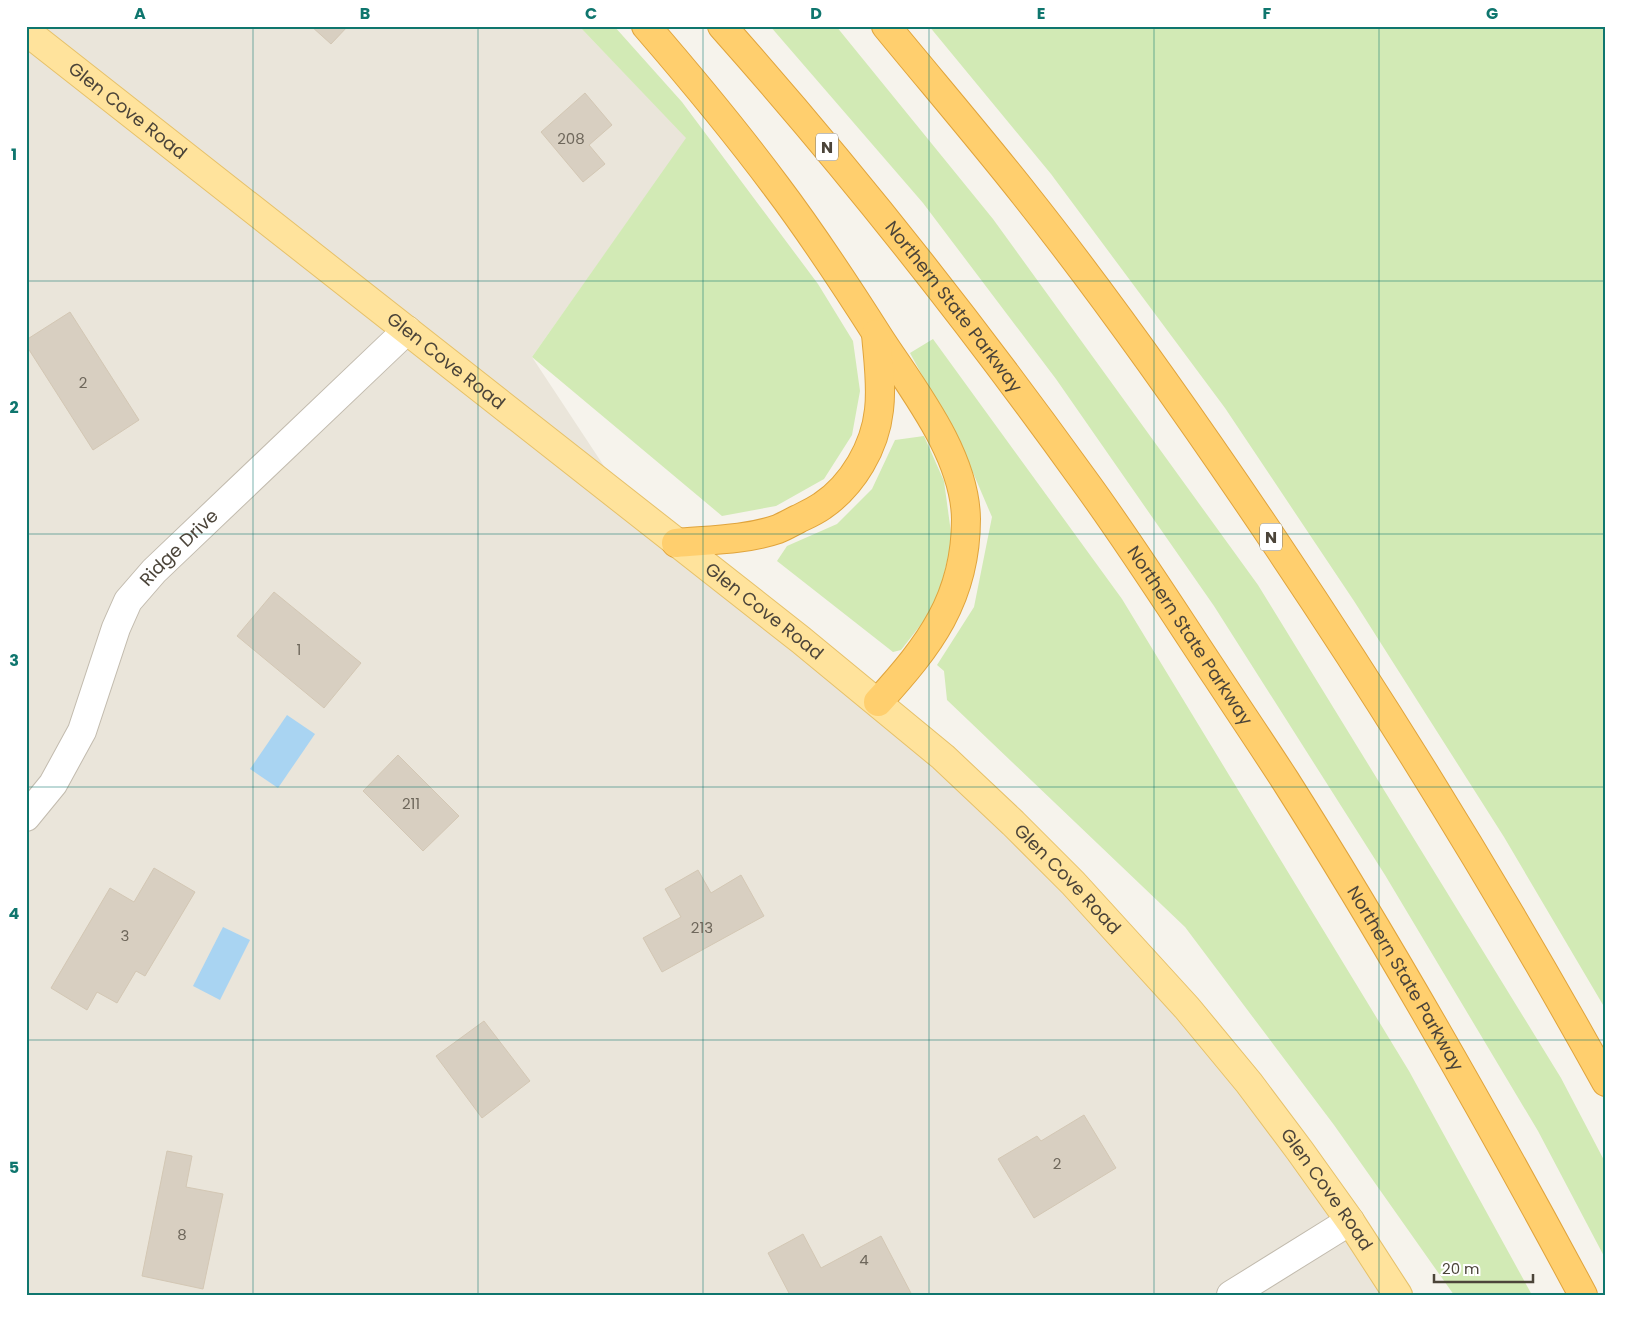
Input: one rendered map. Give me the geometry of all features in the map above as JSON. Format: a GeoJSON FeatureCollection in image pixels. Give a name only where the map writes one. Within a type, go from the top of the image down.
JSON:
{"type":"FeatureCollection","features":[{"type":"Feature","properties":{"kind":"highway"},"geometry":{"type":"LineString","coordinates":[[646,26],[730,126],[777,188],[842,281],[931,418],[958,472],[966,518],[959,576],[951,602],[924,649],[878,702]]}},
{"type":"Feature","properties":{"kind":"highway","name":"Northern State Parkway"},"geometry":{"type":"LineString","coordinates":[[722,26],[795,109],[927,272],[1080,474],[1152,579],[1285,781],[1401,971],[1531,1198],[1583,1295]]}},
{"type":"Feature","properties":{"kind":"highway","name":"N"},"geometry":{"type":"LineString","coordinates":[[886,26],[1026,196],[1168,387],[1243,494],[1322,613],[1441,800],[1564,1006],[1606,1082]]}},
{"type":"Feature","properties":{"kind":"highway"},"geometry":{"type":"LineString","coordinates":[[676,543],[741,537],[779,528],[822,506],[838,493],[853,476],[874,434],[879,412],[880,392],[876,333]]}},
{"type":"Feature","properties":{"kind":"main road","name":"Glen Cove Road"},"geometry":{"type":"LineString","coordinates":[[26,31],[801,640],[878,702],[943,758],[1013,823],[1073,883],[1187,1008],[1249,1083],[1300,1151],[1350,1221],[1398,1295]]}},
{"type":"Feature","properties":{"kind":"street","name":"Ridge Drive"},"geometry":{"type":"LineString","coordinates":[[26,816],[53,784],[82,731],[116,628],[128,601],[154,571],[407,330]]}},
{"type":"Feature","properties":{"kind":"street"},"geometry":{"type":"LineString","coordinates":[[1231,1295],[1350,1221]]}},
{"type":"Feature","properties":{"kind":"shaded area"},"geometry":{"type":"Polygon","coordinates":[[[26,26],[579,26],[687,138],[532,357],[631,507],[801,640],[1131,946],[1398,1295],[26,1295],[26,26]]]}},
{"type":"Feature","properties":{"kind":"green space"},"geometry":{"type":"Polygon","coordinates":[[[579,26],[614,26],[682,102],[818,284],[853,341],[860,391],[852,435],[824,479],[776,506],[722,516],[532,357],[686,138],[579,26]]]}},
{"type":"Feature","properties":{"kind":"green space"},"geometry":{"type":"Polygon","coordinates":[[[770,26],[836,26],[993,219],[1258,585],[1561,1078],[1606,1164],[1606,1260],[1538,1131],[1385,875],[1214,606],[1056,379],[923,203],[770,26]]]}},
{"type":"Feature","properties":{"kind":"green space"},"geometry":{"type":"Polygon","coordinates":[[[929,26],[1606,26],[1606,1010],[1504,837],[1354,601],[1225,408],[1051,174],[929,26]]]}},
{"type":"Feature","properties":{"kind":"green space"},"geometry":{"type":"Polygon","coordinates":[[[933,339],[1122,599],[1409,1071],[1532,1295],[1454,1295],[1334,1125],[1185,927],[947,700],[944,671],[937,665],[974,607],[992,517],[965,454],[910,353],[933,339]]]}},
{"type":"Feature","properties":{"kind":"green space"},"geometry":{"type":"Polygon","coordinates":[[[924,436],[944,481],[952,540],[937,604],[901,650],[893,652],[777,561],[787,546],[837,524],[872,489],[895,440],[924,436]]]}},
{"type":"Feature","properties":{"kind":"water"},"geometry":{"type":"Polygon","coordinates":[[[287,715],[315,734],[278,788],[250,769],[287,715]]]}},
{"type":"Feature","properties":{"kind":"water"},"geometry":{"type":"Polygon","coordinates":[[[223,927],[250,940],[220,1000],[193,986],[223,927]]]}},
{"type":"Feature","properties":{"kind":"building"},"geometry":{"type":"Polygon","coordinates":[[[311,26],[348,26],[331,44],[311,26]]]}},
{"type":"Feature","properties":{"kind":"building"},"geometry":{"type":"Polygon","coordinates":[[[585,93],[612,125],[589,145],[605,164],[583,182],[541,132],[585,93]]]}},
{"type":"Feature","properties":{"kind":"building"},"geometry":{"type":"Polygon","coordinates":[[[70,312],[139,420],[93,450],[26,345],[26,340],[70,312]]]}},
{"type":"Feature","properties":{"kind":"building"},"geometry":{"type":"Polygon","coordinates":[[[274,592],[361,663],[324,708],[237,636],[274,592]]]}},
{"type":"Feature","properties":{"kind":"building"},"geometry":{"type":"Polygon","coordinates":[[[398,755],[459,816],[423,851],[363,791],[398,755]]]}},
{"type":"Feature","properties":{"kind":"building"},"geometry":{"type":"Polygon","coordinates":[[[154,868],[195,892],[145,976],[136,971],[117,1003],[97,992],[87,1010],[51,988],[110,888],[134,902],[154,868]]]}},
{"type":"Feature","properties":{"kind":"building"},"geometry":{"type":"Polygon","coordinates":[[[698,870],[711,893],[741,875],[764,916],[662,972],[643,938],[681,917],[665,889],[698,870]]]}},
{"type":"Feature","properties":{"kind":"building"},"geometry":{"type":"Polygon","coordinates":[[[484,1021],[530,1081],[482,1118],[436,1056],[484,1021]]]}},
{"type":"Feature","properties":{"kind":"building"},"geometry":{"type":"Polygon","coordinates":[[[1084,1115],[1116,1168],[1034,1218],[998,1159],[1037,1136],[1041,1141],[1084,1115]]]}},
{"type":"Feature","properties":{"kind":"building"},"geometry":{"type":"Polygon","coordinates":[[[167,1151],[192,1156],[186,1187],[223,1194],[203,1289],[142,1276],[167,1151]]]}},
{"type":"Feature","properties":{"kind":"building"},"geometry":{"type":"Polygon","coordinates":[[[803,1234],[821,1268],[881,1236],[912,1295],[790,1295],[768,1253],[803,1234]]]}}]}
